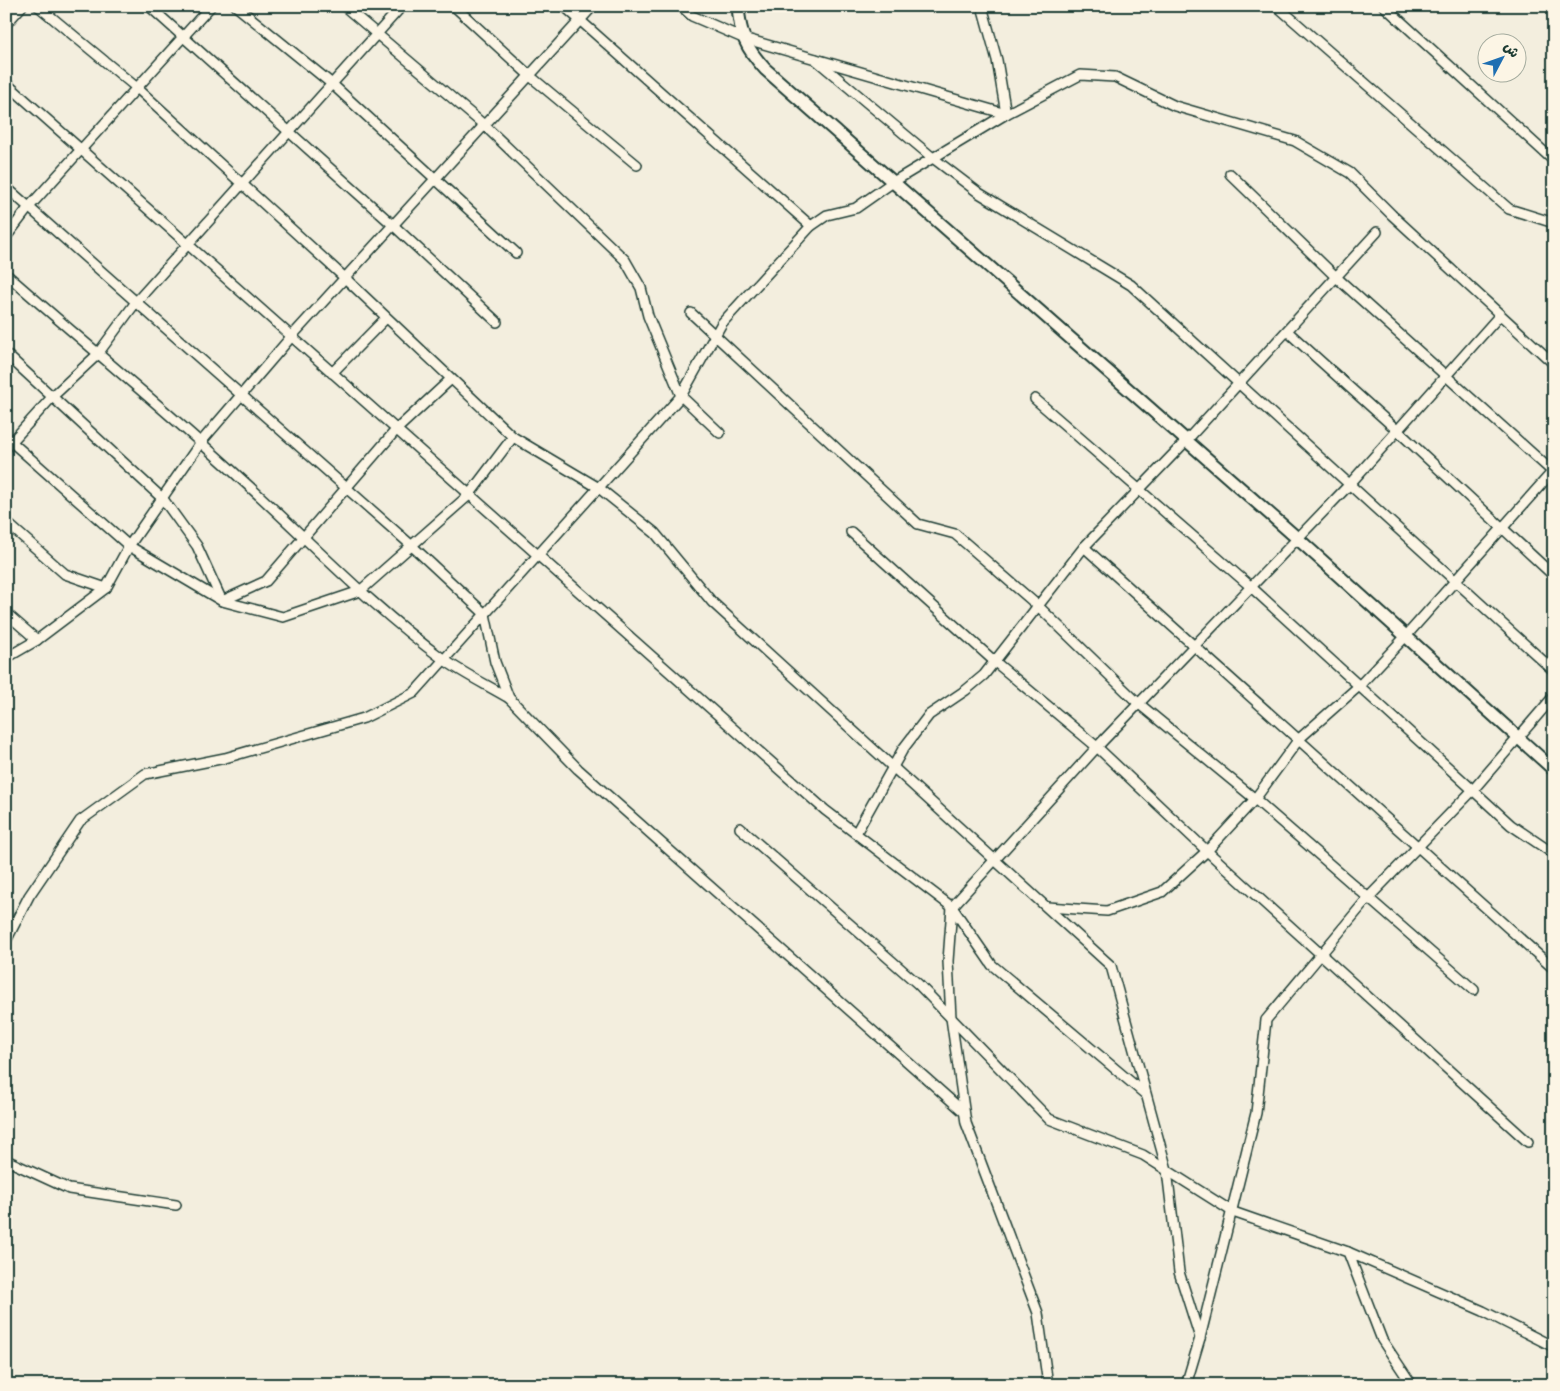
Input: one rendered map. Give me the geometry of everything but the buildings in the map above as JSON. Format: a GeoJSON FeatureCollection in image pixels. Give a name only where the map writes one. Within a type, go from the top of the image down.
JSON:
{"type":"FeatureCollection","features":[{"type":"Feature","properties":{"kind":"main road"},"geometry":{"type":"LineString","coordinates":[[738,6],[743,38],[749,50],[765,69],[1187,440],[1554,770]]}},
{"type":"Feature","properties":{"kind":"street"},"geometry":{"type":"LineString","coordinates":[[6,24],[22,6]]}},
{"type":"Feature","properties":{"kind":"street"},"geometry":{"type":"LineString","coordinates":[[38,6],[137,88],[345,278],[513,438],[599,488],[655,533],[712,602],[1111,966],[1144,1094],[1167,1170],[1179,1272],[1200,1338]]}},
{"type":"Feature","properties":{"kind":"street"},"geometry":{"type":"LineString","coordinates":[[149,6],[498,322]]}},
{"type":"Feature","properties":{"kind":"street"},"geometry":{"type":"LineString","coordinates":[[6,237],[29,207],[212,6]]}},
{"type":"Feature","properties":{"kind":"street"},"geometry":{"type":"LineString","coordinates":[[236,6],[332,84],[516,253]]}},
{"type":"Feature","properties":{"kind":"street"},"geometry":{"type":"LineString","coordinates":[[344,6],[484,125],[625,260],[641,288],[648,316],[681,396],[720,433]]}},
{"type":"Feature","properties":{"kind":"street"},"geometry":{"type":"LineString","coordinates":[[402,6],[136,302],[97,355],[8,442],[129,546],[222,601],[283,617],[360,591],[469,494],[513,438]]}},
{"type":"Feature","properties":{"kind":"street"},"geometry":{"type":"LineString","coordinates":[[454,6],[530,76],[637,165]]}},
{"type":"Feature","properties":{"kind":"street"},"geometry":{"type":"LineString","coordinates":[[564,6],[811,226]]}},
{"type":"Feature","properties":{"kind":"street"},"geometry":{"type":"LineString","coordinates":[[6,658],[37,640],[106,588],[129,546],[201,442],[291,337],[593,6]]}},
{"type":"Feature","properties":{"kind":"street"},"geometry":{"type":"LineString","coordinates":[[681,6],[692,16],[743,38],[1006,114]]}},
{"type":"Feature","properties":{"kind":"street"},"geometry":{"type":"LineString","coordinates":[[982,6],[997,60],[1006,114]]}},
{"type":"Feature","properties":{"kind":"street"},"geometry":{"type":"LineString","coordinates":[[1277,6],[1509,209],[1554,223]]}},
{"type":"Feature","properties":{"kind":"street"},"geometry":{"type":"LineString","coordinates":[[1384,6],[1554,161]]}},
{"type":"Feature","properties":{"kind":"street"},"geometry":{"type":"LineString","coordinates":[[815,59],[933,158],[978,193],[1131,285],[1348,486],[1554,672]]}},
{"type":"Feature","properties":{"kind":"street"},"geometry":{"type":"LineString","coordinates":[[6,941],[29,896],[80,821],[145,774],[225,758],[364,718],[414,693],[681,396],[722,323],[811,226],[827,215],[856,208],[893,182],[1006,114],[1080,75],[1114,77],[1175,106],[1295,141],[1350,173],[1392,215],[1554,364]]}},
{"type":"Feature","properties":{"kind":"street"},"geometry":{"type":"LineString","coordinates":[[6,83],[825,810],[952,907],[992,965],[1144,1094]]}},
{"type":"Feature","properties":{"kind":"street"},"geometry":{"type":"LineString","coordinates":[[1047,907],[1107,911],[1162,892],[1207,851],[1255,799],[1299,739],[1359,686],[1455,582],[1553,471],[1336,277],[1230,174]]}},
{"type":"Feature","properties":{"kind":"street"},"geometry":{"type":"LineString","coordinates":[[6,187],[411,545],[485,614],[496,662],[509,698]]}},
{"type":"Feature","properties":{"kind":"street"},"geometry":{"type":"LineString","coordinates":[[856,833],[903,749],[929,715],[966,690],[984,675],[1084,547],[1187,440],[1377,232]]}},
{"type":"Feature","properties":{"kind":"street"},"geometry":{"type":"LineString","coordinates":[[6,274],[97,355],[201,442],[304,536],[360,591],[444,660],[509,698],[578,769],[964,1112]]}},
{"type":"Feature","properties":{"kind":"street"},"geometry":{"type":"LineString","coordinates":[[691,313],[918,524],[955,534],[1037,605],[1138,703],[1255,799],[1474,990]]}},
{"type":"Feature","properties":{"kind":"street"},"geometry":{"type":"LineString","coordinates":[[1048,1385],[1038,1313],[966,1124],[951,1018],[948,961],[952,907],[1138,703],[1348,486],[1500,315]]}},
{"type":"Feature","properties":{"kind":"street"},"geometry":{"type":"LineString","coordinates":[[332,373],[386,318]]}},
{"type":"Feature","properties":{"kind":"street"},"geometry":{"type":"LineString","coordinates":[[1287,331],[1554,576]]}},
{"type":"Feature","properties":{"kind":"street"},"geometry":{"type":"LineString","coordinates":[[6,354],[163,499],[197,546],[222,601]]}},
{"type":"Feature","properties":{"kind":"street"},"geometry":{"type":"LineString","coordinates":[[222,601],[266,581],[396,430],[450,379]]}},
{"type":"Feature","properties":{"kind":"street"},"geometry":{"type":"LineString","coordinates":[[1035,400],[1250,586],[1511,824],[1554,854]]}},
{"type":"Feature","properties":{"kind":"street"},"geometry":{"type":"LineString","coordinates":[[6,522],[66,574],[106,588]]}},
{"type":"Feature","properties":{"kind":"street"},"geometry":{"type":"LineString","coordinates":[[852,532],[994,661],[1097,747],[1207,851],[1528,1142]]}},
{"type":"Feature","properties":{"kind":"street"},"geometry":{"type":"LineString","coordinates":[[1084,547],[1554,969]]}},
{"type":"Feature","properties":{"kind":"street"},"geometry":{"type":"LineString","coordinates":[[6,613],[37,640]]}},
{"type":"Feature","properties":{"kind":"street"},"geometry":{"type":"LineString","coordinates":[[1186,1385],[1233,1212],[1256,1113],[1266,1020],[1368,898],[1473,790],[1554,696]]}},
{"type":"Feature","properties":{"kind":"street"},"geometry":{"type":"LineString","coordinates":[[740,828],[918,984],[1049,1119],[1143,1155],[1233,1212],[1348,1252],[1483,1311],[1554,1347]]}},
{"type":"Feature","properties":{"kind":"street"},"geometry":{"type":"LineString","coordinates":[[6,1160],[69,1189],[176,1204]]}},
{"type":"Feature","properties":{"kind":"street"},"geometry":{"type":"LineString","coordinates":[[1348,1252],[1382,1340],[1412,1385]]}}]}
